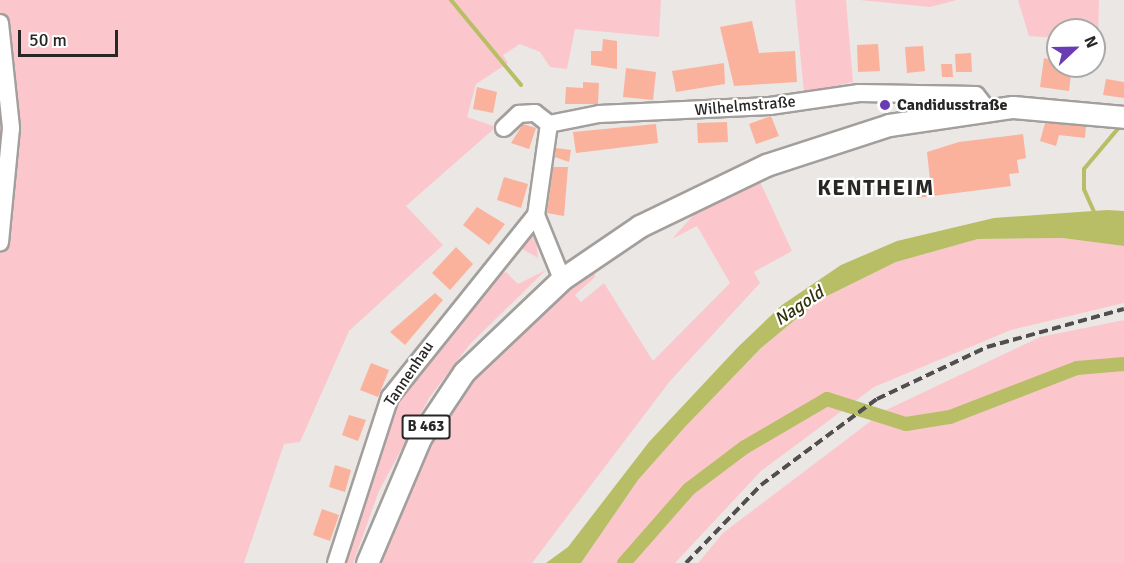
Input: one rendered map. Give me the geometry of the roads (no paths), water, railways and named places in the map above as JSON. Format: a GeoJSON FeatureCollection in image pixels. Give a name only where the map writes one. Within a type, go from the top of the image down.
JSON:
{"type":"FeatureCollection","features":[{"type":"Feature","properties":{"kind":"main road","name":"B 463"},"geometry":{"type":"LineString","coordinates":[[367,563],[420,438],[464,372],[521,314],[562,279],[640,226],[766,165],[889,125],[987,110],[1043,107],[1120,116]]}},
{"type":"Feature","properties":{"kind":"street"},"geometry":{"type":"LineString","coordinates":[[0,24],[11,128],[0,242]]}},
{"type":"Feature","properties":{"kind":"street","name":"Wilhelmstraße"},"geometry":{"type":"LineString","coordinates":[[549,124],[599,114],[770,106],[859,93],[976,95],[987,110]]}},
{"type":"Feature","properties":{"kind":"street"},"geometry":{"type":"LineString","coordinates":[[504,128],[519,114],[535,113],[549,124],[536,215],[562,279]]}},
{"type":"Feature","properties":{"kind":"street","name":"Tannenhau"},"geometry":{"type":"LineString","coordinates":[[336,563],[390,397],[536,215]]}},
{"type":"Feature","properties":{"kind":"water","name":"Nagold"},"geometry":{"type":"Polygon","coordinates":[[[1107,210],[1124,211],[1124,246],[1062,238],[978,239],[896,262],[819,300],[761,348],[685,427],[638,480],[581,563],[546,563],[568,547],[649,442],[738,347],[782,305],[841,265],[897,241],[994,218],[1107,210]]]}},
{"type":"Feature","properties":{"kind":"waterway"},"geometry":{"type":"LineString","coordinates":[[451,0],[521,85]]}},
{"type":"Feature","properties":{"kind":"waterway"},"geometry":{"type":"LineString","coordinates":[[1095,214],[1084,189],[1084,169],[1121,125]]}},
{"type":"Feature","properties":{"kind":"waterway"},"geometry":{"type":"LineString","coordinates":[[624,563],[689,489],[745,447],[827,399],[906,424],[950,417],[1077,368],[1124,364]]}},
{"type":"Feature","properties":{"kind":"railway"},"geometry":{"type":"LineString","coordinates":[[686,563],[761,485],[877,399],[987,347],[1124,309]]}},
{"type":"Feature","properties":{"kind":"place","name":"Candidusstraße"},"geometry":{"type":"Point","coordinates":[885,105]}},
{"type":"Feature","properties":{"kind":"district","name":"KENTHEIM"},"geometry":{"type":"Point","coordinates":[876,188]}}]}
